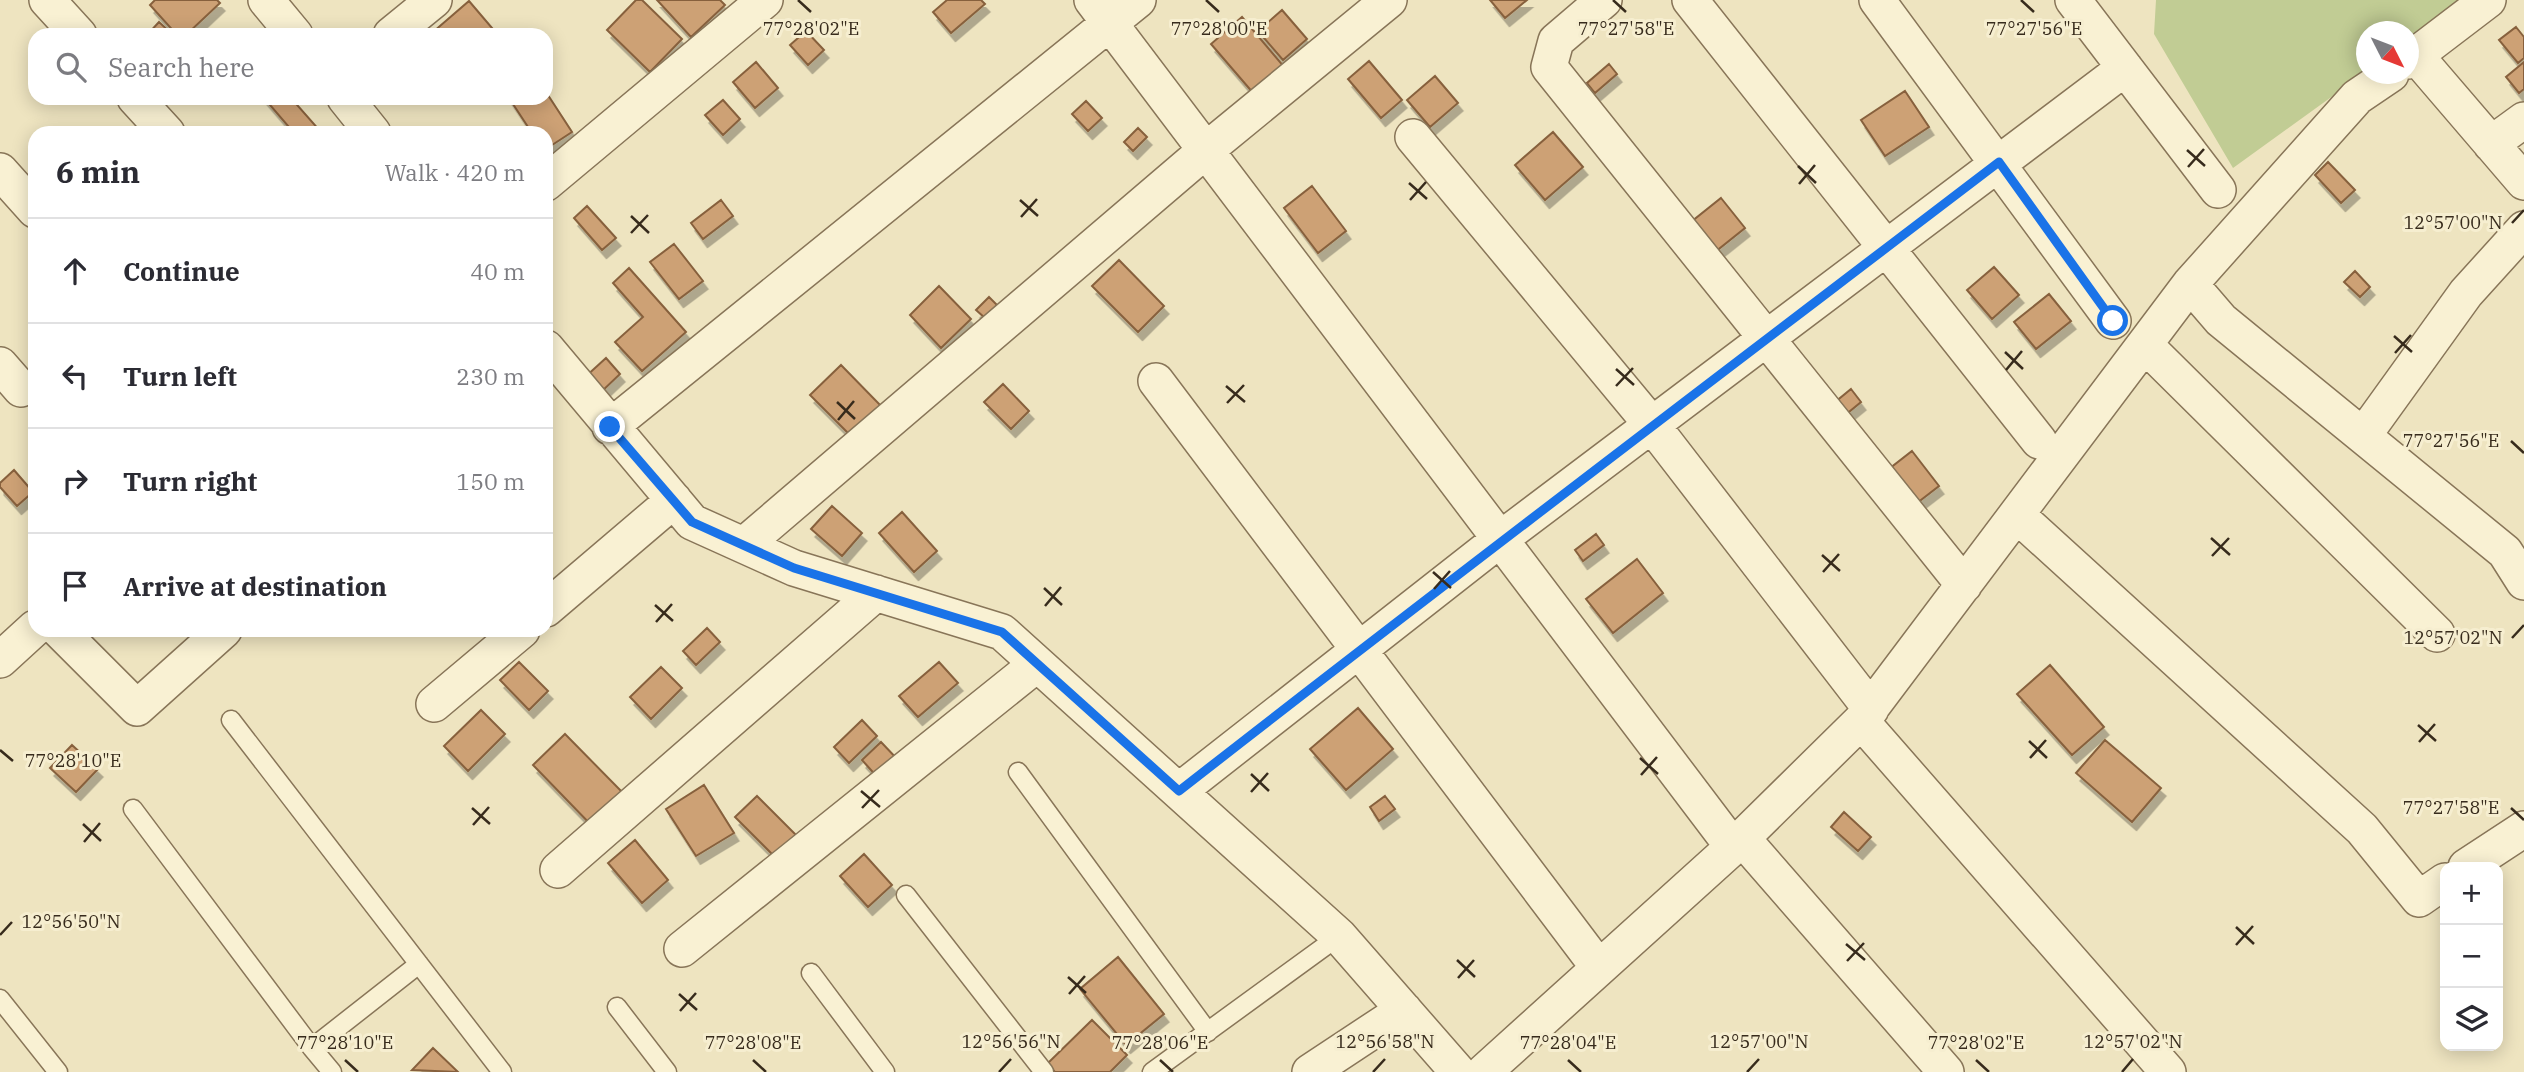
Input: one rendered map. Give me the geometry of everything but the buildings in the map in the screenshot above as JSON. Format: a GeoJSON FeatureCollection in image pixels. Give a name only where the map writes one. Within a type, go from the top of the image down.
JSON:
{"type":"FeatureCollection","features":[{"type":"Feature","properties":{"kind":"street"},"geometry":{"type":"LineString","coordinates":[[47,0],[73,28]]}},
{"type":"Feature","properties":{"kind":"street"},"geometry":{"type":"LineString","coordinates":[[267,0],[289,28]]}},
{"type":"Feature","properties":{"kind":"street"},"geometry":{"type":"LineString","coordinates":[[400,28],[434,0]]}},
{"type":"Feature","properties":{"kind":"street"},"geometry":{"type":"LineString","coordinates":[[553,177],[765,0]]}},
{"type":"Feature","properties":{"kind":"street"},"geometry":{"type":"LineString","coordinates":[[610,427],[1100,13],[1138,0]]}},
{"type":"Feature","properties":{"kind":"street"},"geometry":{"type":"LineString","coordinates":[[744,545],[1205,151],[1389,0]]}},
{"type":"Feature","properties":{"kind":"street"},"geometry":{"type":"LineString","coordinates":[[1604,0],[1556,41],[1550,53],[1549,67],[1964,585]]}},
{"type":"Feature","properties":{"kind":"street"},"geometry":{"type":"LineString","coordinates":[[1690,0],[2039,441]]}},
{"type":"Feature","properties":{"kind":"street"},"geometry":{"type":"LineString","coordinates":[[1877,0],[1999,162],[2113,321]]}},
{"type":"Feature","properties":{"kind":"street"},"geometry":{"type":"LineString","coordinates":[[2073,0],[2218,190]]}},
{"type":"Feature","properties":{"kind":"street"},"geometry":{"type":"LineString","coordinates":[[2419,52],[2488,0]]}},
{"type":"Feature","properties":{"kind":"street"},"geometry":{"type":"LineString","coordinates":[[1100,13],[1499,540],[1737,843],[1947,1072]]}},
{"type":"Feature","properties":{"kind":"street"},"geometry":{"type":"LineString","coordinates":[[1179,791],[1499,540],[2125,68]]}},
{"type":"Feature","properties":{"kind":"street"},"geometry":{"type":"LineString","coordinates":[[2419,76],[2491,144],[2524,182]]}},
{"type":"Feature","properties":{"kind":"street"},"geometry":{"type":"LineString","coordinates":[[1484,1072],[1737,843],[1866,715],[2190,284],[2357,97],[2375,84]]}},
{"type":"Feature","properties":{"kind":"street"},"geometry":{"type":"LineString","coordinates":[[141,105],[161,126]]}},
{"type":"Feature","properties":{"kind":"street"},"geometry":{"type":"LineString","coordinates":[[351,105],[367,126]]}},
{"type":"Feature","properties":{"kind":"street"},"geometry":{"type":"LineString","coordinates":[[2491,144],[2524,120]]}},
{"type":"Feature","properties":{"kind":"street"},"geometry":{"type":"LineString","coordinates":[[1413,137],[1652,425],[1866,715],[2168,1072]]}},
{"type":"Feature","properties":{"kind":"street"},"geometry":{"type":"LineString","coordinates":[[0,171],[28,201]]}},
{"type":"Feature","properties":{"kind":"street"},"geometry":{"type":"LineString","coordinates":[[2363,436],[2466,293],[2524,229]]}},
{"type":"Feature","properties":{"kind":"street"},"geometry":{"type":"LineString","coordinates":[[2190,284],[2221,320],[2363,436],[2514,544],[2524,582]]}},
{"type":"Feature","properties":{"kind":"street"},"geometry":{"type":"LineString","coordinates":[[2145,345],[2437,634]]}},
{"type":"Feature","properties":{"kind":"street"},"geometry":{"type":"LineString","coordinates":[[553,357],[692,522],[794,568],[1002,632],[1339,936],[1458,1072]]}},
{"type":"Feature","properties":{"kind":"street"},"geometry":{"type":"LineString","coordinates":[[1156,380],[1599,968]]}},
{"type":"Feature","properties":{"kind":"street"},"geometry":{"type":"LineString","coordinates":[[553,603],[674,500]]}},
{"type":"Feature","properties":{"kind":"street"},"geometry":{"type":"LineString","coordinates":[[2017,515],[2362,829],[2419,899],[2440,884]]}},
{"type":"Feature","properties":{"kind":"street"},"geometry":{"type":"LineString","coordinates":[[558,870],[876,593]]}},
{"type":"Feature","properties":{"kind":"street"},"geometry":{"type":"LineString","coordinates":[[0,660],[28,634]]}},
{"type":"Feature","properties":{"kind":"street"},"geometry":{"type":"LineString","coordinates":[[66,637],[138,708],[216,637]]}},
{"type":"Feature","properties":{"kind":"street"},"geometry":{"type":"LineString","coordinates":[[434,704],[514,637]]}},
{"type":"Feature","properties":{"kind":"street"},"geometry":{"type":"LineString","coordinates":[[682,949],[1037,664]]}},
{"type":"Feature","properties":{"kind":"street"},"geometry":{"type":"LineString","coordinates":[[2474,862],[2524,829]]}},
{"type":"Feature","properties":{"kind":"street"},"geometry":{"type":"LineString","coordinates":[[1310,1072],[1404,1010]]}},
{"type":"Feature","properties":{"kind":"lane"},"geometry":{"type":"LineString","coordinates":[[231,720],[502,1072]]}},
{"type":"Feature","properties":{"kind":"lane"},"geometry":{"type":"LineString","coordinates":[[1018,772],[1208,1032]]}},
{"type":"Feature","properties":{"kind":"lane"},"geometry":{"type":"LineString","coordinates":[[133,809],[332,1072]]}},
{"type":"Feature","properties":{"kind":"lane"},"geometry":{"type":"LineString","coordinates":[[906,895],[1044,1072]]}},
{"type":"Feature","properties":{"kind":"lane"},"geometry":{"type":"LineString","coordinates":[[1152,1072],[1339,936]]}},
{"type":"Feature","properties":{"kind":"lane"},"geometry":{"type":"LineString","coordinates":[[312,1048],[419,964]]}},
{"type":"Feature","properties":{"kind":"lane"},"geometry":{"type":"LineString","coordinates":[[811,973],[885,1072]]}},
{"type":"Feature","properties":{"kind":"lane"},"geometry":{"type":"LineString","coordinates":[[0,999],[58,1072]]}},
{"type":"Feature","properties":{"kind":"lane"},"geometry":{"type":"LineString","coordinates":[[617,1007],[667,1072]]}},
{"type":"Feature","properties":{"kind":"green space"},"geometry":{"type":"Polygon","coordinates":[[[2156,0],[2466,0],[2419,35],[2419,21],[2356,21],[2356,79],[2233,168],[2154,34],[2156,0]]]}},
{"type":"Feature","properties":{"kind":"route"},"geometry":{"type":"LineString","coordinates":[[610,427],[692,522],[794,568],[1002,632],[1179,791],[1499,540],[1769,339],[1999,162],[2113,321]]}}]}
